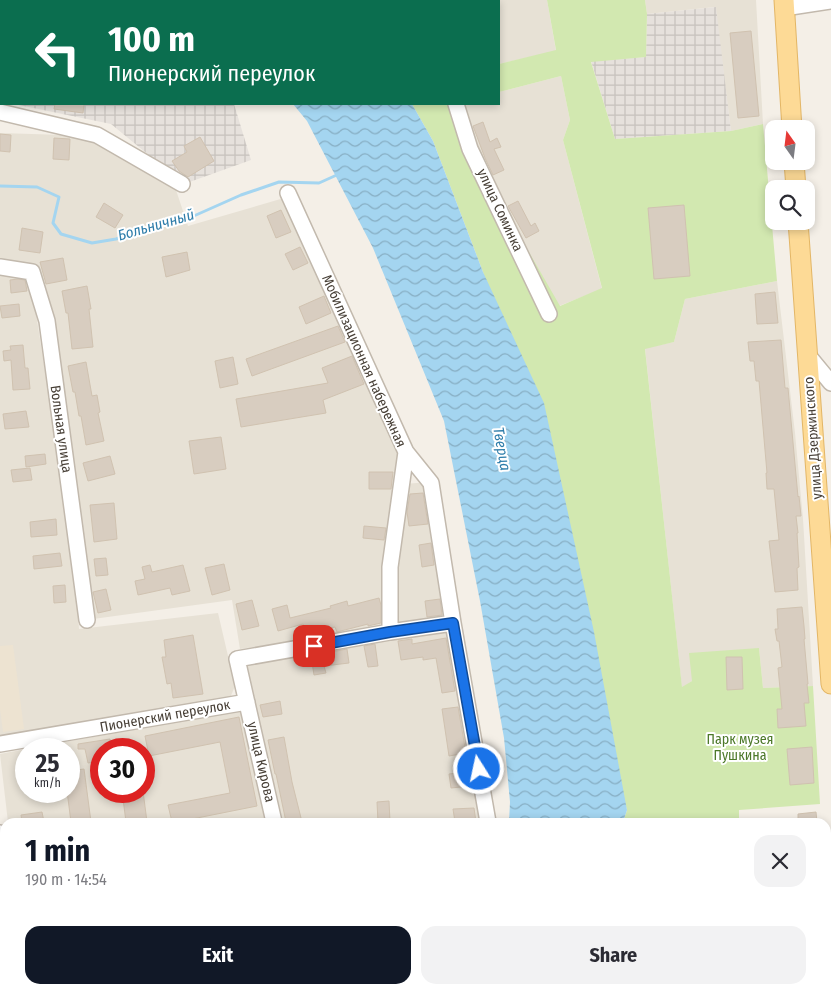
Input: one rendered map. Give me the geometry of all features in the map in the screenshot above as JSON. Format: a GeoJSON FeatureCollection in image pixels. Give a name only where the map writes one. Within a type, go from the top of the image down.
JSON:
{"type":"FeatureCollection","features":[{"type":"Feature","properties":{"kind":"main road"},"geometry":{"type":"LineString","coordinates":[[784,4],[791,120]]}},
{"type":"Feature","properties":{"kind":"main road","name":"улица Дзержинского"},"geometry":{"type":"LineString","coordinates":[[799,230],[831,684]]}},
{"type":"Feature","properties":{"kind":"street"},"geometry":{"type":"LineString","coordinates":[[784,4],[831,1]]}},
{"type":"Feature","properties":{"kind":"street","name":"улица Соминка"},"geometry":{"type":"LineString","coordinates":[[456,105],[470,149],[549,314]]}},
{"type":"Feature","properties":{"kind":"street"},"geometry":{"type":"LineString","coordinates":[[0,112],[97,135],[182,184]]}},
{"type":"Feature","properties":{"kind":"street","name":"Мобилизационная набережная"},"geometry":{"type":"LineString","coordinates":[[288,193],[406,452],[431,482],[453,623],[487,818]]}},
{"type":"Feature","properties":{"kind":"street","name":"Вольная улица"},"geometry":{"type":"LineString","coordinates":[[0,267],[32,272],[47,321],[87,620]]}},
{"type":"Feature","properties":{"kind":"street"},"geometry":{"type":"LineString","coordinates":[[807,354],[831,383]]}},
{"type":"Feature","properties":{"kind":"street"},"geometry":{"type":"LineString","coordinates":[[390,632],[390,567],[406,452]]}},
{"type":"Feature","properties":{"kind":"street","name":"Пионерский переулок"},"geometry":{"type":"LineString","coordinates":[[0,744],[248,702],[237,659],[453,623]]}},
{"type":"Feature","properties":{"kind":"street","name":"улица Кирова"},"geometry":{"type":"LineString","coordinates":[[248,702],[273,818]]}},
{"type":"Feature","properties":{"kind":"shaded area"},"geometry":{"type":"Polygon","coordinates":[[[500,0],[547,0],[556,51],[500,64],[500,0]]]}},
{"type":"Feature","properties":{"kind":"shaded area"},"geometry":{"type":"Polygon","coordinates":[[[645,0],[756,0],[763,124],[731,131],[715,7],[647,14],[645,0]]]}},
{"type":"Feature","properties":{"kind":"shaded area"},"geometry":{"type":"Polygon","coordinates":[[[716,7],[731,131],[615,139],[591,61],[646,57],[647,14],[716,7]]]}},
{"type":"Feature","properties":{"kind":"shaded area"},"geometry":{"type":"Polygon","coordinates":[[[561,76],[570,120],[563,140],[602,289],[559,306],[498,196],[471,138],[465,105],[500,105],[500,92],[561,76]]]}},
{"type":"Feature","properties":{"kind":"shaded area"},"geometry":{"type":"Polygon","coordinates":[[[19,105],[234,105],[251,160],[184,184],[111,124],[19,105]]]}},
{"type":"Feature","properties":{"kind":"shaded area"},"geometry":{"type":"Polygon","coordinates":[[[0,133],[95,136],[174,184],[188,226],[284,198],[399,456],[387,627],[240,649],[232,600],[93,619],[50,306],[35,268],[0,262],[0,133]]]}},
{"type":"Feature","properties":{"kind":"shaded area"},"geometry":{"type":"Polygon","coordinates":[[[0,271],[30,275],[58,455],[76,588],[79,629],[218,613],[235,686],[230,698],[0,739],[0,271]]]}},
{"type":"Feature","properties":{"kind":"shaded area"},"geometry":{"type":"Polygon","coordinates":[[[777,281],[803,519],[813,686],[763,688],[759,648],[692,681],[682,688],[645,348],[674,342],[685,299],[777,281]]]}},
{"type":"Feature","properties":{"kind":"shaded area"},"geometry":{"type":"Polygon","coordinates":[[[428,482],[449,619],[395,626],[396,562],[405,484],[428,482]]]}},
{"type":"Feature","properties":{"kind":"shaded area"},"geometry":{"type":"Polygon","coordinates":[[[450,627],[481,818],[280,818],[247,665],[450,627]]]}},
{"type":"Feature","properties":{"kind":"shaded area"},"geometry":{"type":"Polygon","coordinates":[[[13,645],[24,729],[3,732],[0,709],[0,646],[13,645]]]}},
{"type":"Feature","properties":{"kind":"shaded area"},"geometry":{"type":"Polygon","coordinates":[[[242,710],[264,818],[8,818],[0,754],[15,751],[15,803],[80,803],[80,739],[242,710]]]}},
{"type":"Feature","properties":{"kind":"green space","name":"Парк музея Пушкина"},"geometry":{"type":"Polygon","coordinates":[[[547,0],[645,0],[647,14],[646,57],[591,62],[615,139],[731,131],[763,124],[765,170],[767,170],[768,180],[765,180],[765,230],[772,230],[777,281],[685,299],[674,342],[645,349],[682,687],[692,681],[689,653],[759,648],[763,688],[813,686],[820,804],[739,810],[739,818],[624,818],[627,810],[483,272],[433,141],[413,105],[465,105],[470,149],[560,306],[602,288],[563,140],[570,120],[561,76],[500,92],[500,64],[556,50],[547,0]]]}},
{"type":"Feature","properties":{"kind":"water","name":"Тверца"},"geometry":{"type":"Polygon","coordinates":[[[294,105],[413,105],[433,141],[483,272],[544,403],[594,632],[627,810],[624,818],[509,818],[510,802],[504,738],[480,601],[444,421],[373,248],[307,121],[294,105]]]}},
{"type":"Feature","properties":{"kind":"building"},"geometry":{"type":"Polygon","coordinates":[[[751,31],[759,116],[738,118],[730,33],[751,31]]]}},
{"type":"Feature","properties":{"kind":"building"},"geometry":{"type":"Polygon","coordinates":[[[55,105],[84,105],[83,113],[54,109],[55,105]]]}},
{"type":"Feature","properties":{"kind":"building"},"geometry":{"type":"Polygon","coordinates":[[[483,122],[490,142],[497,138],[501,147],[494,149],[504,170],[493,175],[473,126],[483,122]]]}},
{"type":"Feature","properties":{"kind":"building"},"geometry":{"type":"Polygon","coordinates":[[[0,134],[11,135],[10,152],[0,151],[0,134]]]}},
{"type":"Feature","properties":{"kind":"building"},"geometry":{"type":"Polygon","coordinates":[[[200,137],[214,161],[188,177],[179,171],[172,161],[187,152],[184,146],[200,137]]]}},
{"type":"Feature","properties":{"kind":"building"},"geometry":{"type":"Polygon","coordinates":[[[54,138],[70,139],[69,160],[53,159],[54,138]]]}},
{"type":"Feature","properties":{"kind":"building"},"geometry":{"type":"Polygon","coordinates":[[[518,201],[531,226],[535,223],[539,231],[526,238],[508,206],[518,201]]]}},
{"type":"Feature","properties":{"kind":"building"},"geometry":{"type":"Polygon","coordinates":[[[104,203],[123,215],[115,228],[96,217],[104,203]]]}},
{"type":"Feature","properties":{"kind":"building"},"geometry":{"type":"Polygon","coordinates":[[[684,205],[690,276],[654,279],[648,208],[684,205]]]}},
{"type":"Feature","properties":{"kind":"building"},"geometry":{"type":"Polygon","coordinates":[[[281,210],[291,232],[276,238],[267,216],[281,210]]]}},
{"type":"Feature","properties":{"kind":"building"},"geometry":{"type":"Polygon","coordinates":[[[22,228],[43,232],[40,253],[19,250],[22,228]]]}},
{"type":"Feature","properties":{"kind":"building"},"geometry":{"type":"Polygon","coordinates":[[[300,247],[308,263],[293,270],[285,254],[300,247]]]}},
{"type":"Feature","properties":{"kind":"building"},"geometry":{"type":"Polygon","coordinates":[[[187,252],[190,270],[166,277],[162,257],[187,252]]]}},
{"type":"Feature","properties":{"kind":"building"},"geometry":{"type":"Polygon","coordinates":[[[63,258],[67,280],[46,284],[40,262],[63,258]]]}},
{"type":"Feature","properties":{"kind":"building"},"geometry":{"type":"Polygon","coordinates":[[[10,280],[25,280],[27,291],[11,293],[10,280]]]}},
{"type":"Feature","properties":{"kind":"building"},"geometry":{"type":"Polygon","coordinates":[[[87,286],[91,309],[89,309],[93,347],[72,349],[68,313],[66,313],[62,291],[87,286]]]}},
{"type":"Feature","properties":{"kind":"building"},"geometry":{"type":"Polygon","coordinates":[[[775,292],[778,323],[757,324],[755,294],[775,292]]]}},
{"type":"Feature","properties":{"kind":"building"},"geometry":{"type":"Polygon","coordinates":[[[324,296],[331,313],[306,324],[299,307],[324,296]]]}},
{"type":"Feature","properties":{"kind":"building"},"geometry":{"type":"Polygon","coordinates":[[[19,304],[20,316],[2,318],[0,306],[19,304]]]}},
{"type":"Feature","properties":{"kind":"building"},"geometry":{"type":"Polygon","coordinates":[[[338,326],[345,342],[252,376],[246,359],[338,326]]]}},
{"type":"Feature","properties":{"kind":"building"},"geometry":{"type":"Polygon","coordinates":[[[781,340],[785,388],[788,388],[801,516],[796,516],[799,567],[797,568],[798,590],[775,592],[769,541],[779,540],[774,489],[767,489],[759,381],[756,381],[754,361],[750,361],[748,342],[781,340]]]}},
{"type":"Feature","properties":{"kind":"building"},"geometry":{"type":"Polygon","coordinates":[[[23,345],[25,368],[28,368],[30,389],[13,390],[11,360],[4,361],[3,351],[11,350],[10,346],[23,345]]]}},
{"type":"Feature","properties":{"kind":"building"},"geometry":{"type":"Polygon","coordinates":[[[352,356],[364,384],[323,400],[326,413],[241,427],[236,399],[328,383],[322,368],[352,356]]]}},
{"type":"Feature","properties":{"kind":"building"},"geometry":{"type":"Polygon","coordinates":[[[233,357],[238,384],[220,388],[215,361],[233,357]]]}},
{"type":"Feature","properties":{"kind":"building"},"geometry":{"type":"Polygon","coordinates":[[[86,362],[92,396],[97,395],[100,412],[98,413],[104,441],[86,445],[81,416],[79,416],[68,366],[86,362]]]}},
{"type":"Feature","properties":{"kind":"building"},"geometry":{"type":"Polygon","coordinates":[[[26,411],[29,427],[5,429],[3,414],[26,411]]]}},
{"type":"Feature","properties":{"kind":"building"},"geometry":{"type":"Polygon","coordinates":[[[221,437],[226,469],[194,474],[189,441],[221,437]]]}},
{"type":"Feature","properties":{"kind":"building"},"geometry":{"type":"Polygon","coordinates":[[[45,454],[46,464],[26,467],[25,456],[45,454]]]}},
{"type":"Feature","properties":{"kind":"building"},"geometry":{"type":"Polygon","coordinates":[[[110,456],[115,474],[88,481],[83,463],[110,456]]]}},
{"type":"Feature","properties":{"kind":"building"},"geometry":{"type":"Polygon","coordinates":[[[30,468],[32,480],[13,482],[11,470],[30,468]]]}},
{"type":"Feature","properties":{"kind":"building"},"geometry":{"type":"Polygon","coordinates":[[[369,472],[393,472],[391,489],[369,489],[369,472]]]}},
{"type":"Feature","properties":{"kind":"building"},"geometry":{"type":"Polygon","coordinates":[[[423,493],[428,524],[409,526],[407,512],[410,494],[423,493]]]}},
{"type":"Feature","properties":{"kind":"building"},"geometry":{"type":"Polygon","coordinates":[[[114,503],[117,539],[94,542],[90,505],[114,503]]]}},
{"type":"Feature","properties":{"kind":"building"},"geometry":{"type":"Polygon","coordinates":[[[56,519],[57,535],[31,537],[30,522],[56,519]]]}},
{"type":"Feature","properties":{"kind":"building"},"geometry":{"type":"Polygon","coordinates":[[[364,526],[386,528],[384,540],[363,538],[364,526]]]}},
{"type":"Feature","properties":{"kind":"building"},"geometry":{"type":"Polygon","coordinates":[[[431,543],[434,565],[422,567],[419,545],[431,543]]]}},
{"type":"Feature","properties":{"kind":"building"},"geometry":{"type":"Polygon","coordinates":[[[60,553],[62,566],[34,569],[33,556],[60,553]]]}},
{"type":"Feature","properties":{"kind":"building"},"geometry":{"type":"Polygon","coordinates":[[[106,558],[108,575],[96,576],[94,559],[106,558]]]}},
{"type":"Feature","properties":{"kind":"building"},"geometry":{"type":"Polygon","coordinates":[[[224,564],[230,590],[212,595],[205,568],[224,564]]]}},
{"type":"Feature","properties":{"kind":"building"},"geometry":{"type":"Polygon","coordinates":[[[150,565],[152,572],[183,565],[190,591],[172,595],[170,588],[138,595],[135,581],[145,579],[142,567],[150,565]]]}},
{"type":"Feature","properties":{"kind":"building"},"geometry":{"type":"Polygon","coordinates":[[[65,585],[66,602],[54,603],[53,586],[65,585]]]}},
{"type":"Feature","properties":{"kind":"building"},"geometry":{"type":"Polygon","coordinates":[[[106,589],[111,610],[98,613],[93,592],[106,589]]]}},
{"type":"Feature","properties":{"kind":"building"},"geometry":{"type":"Polygon","coordinates":[[[379,598],[381,623],[368,626],[368,624],[337,632],[335,627],[306,634],[303,624],[278,631],[272,609],[287,605],[290,618],[331,608],[330,606],[347,601],[348,606],[379,598]]]}},
{"type":"Feature","properties":{"kind":"building"},"geometry":{"type":"Polygon","coordinates":[[[440,599],[442,615],[427,617],[425,601],[440,599]]]}},
{"type":"Feature","properties":{"kind":"building"},"geometry":{"type":"Polygon","coordinates":[[[252,600],[259,626],[242,630],[236,604],[252,600]]]}},
{"type":"Feature","properties":{"kind":"building"},"geometry":{"type":"Polygon","coordinates":[[[802,607],[809,703],[804,703],[806,726],[778,728],[777,709],[782,709],[778,668],[782,667],[779,641],[777,641],[775,629],[778,629],[777,609],[802,607]]]}},
{"type":"Feature","properties":{"kind":"building"},"geometry":{"type":"Polygon","coordinates":[[[193,635],[203,694],[173,698],[171,683],[167,684],[162,657],[166,657],[164,640],[193,635]]]}},
{"type":"Feature","properties":{"kind":"building"},"geometry":{"type":"Polygon","coordinates":[[[446,638],[455,691],[442,693],[436,658],[423,660],[423,657],[401,660],[398,641],[412,639],[412,644],[446,638]]]}},
{"type":"Feature","properties":{"kind":"building"},"geometry":{"type":"Polygon","coordinates":[[[375,644],[378,666],[368,667],[364,646],[375,644]]]}},
{"type":"Feature","properties":{"kind":"building"},"geometry":{"type":"Polygon","coordinates":[[[347,649],[349,663],[324,666],[326,673],[314,675],[311,656],[347,649]]]}},
{"type":"Feature","properties":{"kind":"building"},"geometry":{"type":"Polygon","coordinates":[[[726,657],[742,657],[743,689],[727,690],[726,657]]]}},
{"type":"Feature","properties":{"kind":"building"},"geometry":{"type":"Polygon","coordinates":[[[280,701],[282,714],[263,717],[260,705],[280,701]]]}},
{"type":"Feature","properties":{"kind":"building"},"geometry":{"type":"Polygon","coordinates":[[[458,707],[466,753],[449,756],[442,709],[458,707]]]}},
{"type":"Feature","properties":{"kind":"building"},"geometry":{"type":"Polygon","coordinates":[[[239,717],[257,806],[197,818],[171,818],[168,805],[230,793],[220,742],[155,755],[155,738],[145,738],[145,736],[239,717]]]}},
{"type":"Feature","properties":{"kind":"building"},"geometry":{"type":"Polygon","coordinates":[[[284,737],[301,818],[285,818],[268,740],[284,737]]]}},
{"type":"Feature","properties":{"kind":"building"},"geometry":{"type":"Polygon","coordinates":[[[90,742],[90,763],[88,763],[85,749],[80,749],[80,744],[90,742]]]}},
{"type":"Feature","properties":{"kind":"building"},"geometry":{"type":"Polygon","coordinates":[[[812,747],[814,783],[790,785],[787,749],[812,747]]]}},
{"type":"Feature","properties":{"kind":"building"},"geometry":{"type":"Polygon","coordinates":[[[84,769],[90,818],[70,818],[69,803],[80,803],[80,770],[84,769]]]}},
{"type":"Feature","properties":{"kind":"building"},"geometry":{"type":"Polygon","coordinates":[[[468,772],[470,786],[451,788],[449,774],[468,772]]]}},
{"type":"Feature","properties":{"kind":"building"},"geometry":{"type":"Polygon","coordinates":[[[389,801],[390,818],[378,818],[377,802],[389,801]]]}},
{"type":"Feature","properties":{"kind":"building"},"geometry":{"type":"Polygon","coordinates":[[[124,803],[145,803],[146,818],[125,818],[124,803]]]}},
{"type":"Feature","properties":{"kind":"building"},"geometry":{"type":"Polygon","coordinates":[[[474,808],[475,818],[454,818],[453,809],[474,808]]]}},
{"type":"Feature","properties":{"kind":"building"},"geometry":{"type":"Polygon","coordinates":[[[42,812],[43,818],[21,818],[21,815],[42,812]]]}},
{"type":"Feature","properties":{"kind":"building"},"geometry":{"type":"Polygon","coordinates":[[[816,812],[817,818],[798,818],[798,814],[816,812]]]}},
{"type":"Feature","properties":{"kind":"waterway","name":"Больничный"},"geometry":{"type":"LineString","coordinates":[[0,186],[37,187],[59,197],[53,223],[61,234],[92,243],[116,239],[149,228],[187,219],[241,195],[279,182],[319,183],[339,174]]}},
{"type":"Feature","properties":{"kind":"route"},"geometry":{"type":"LineString","coordinates":[[314,646],[453,623],[479,769]]}}]}
